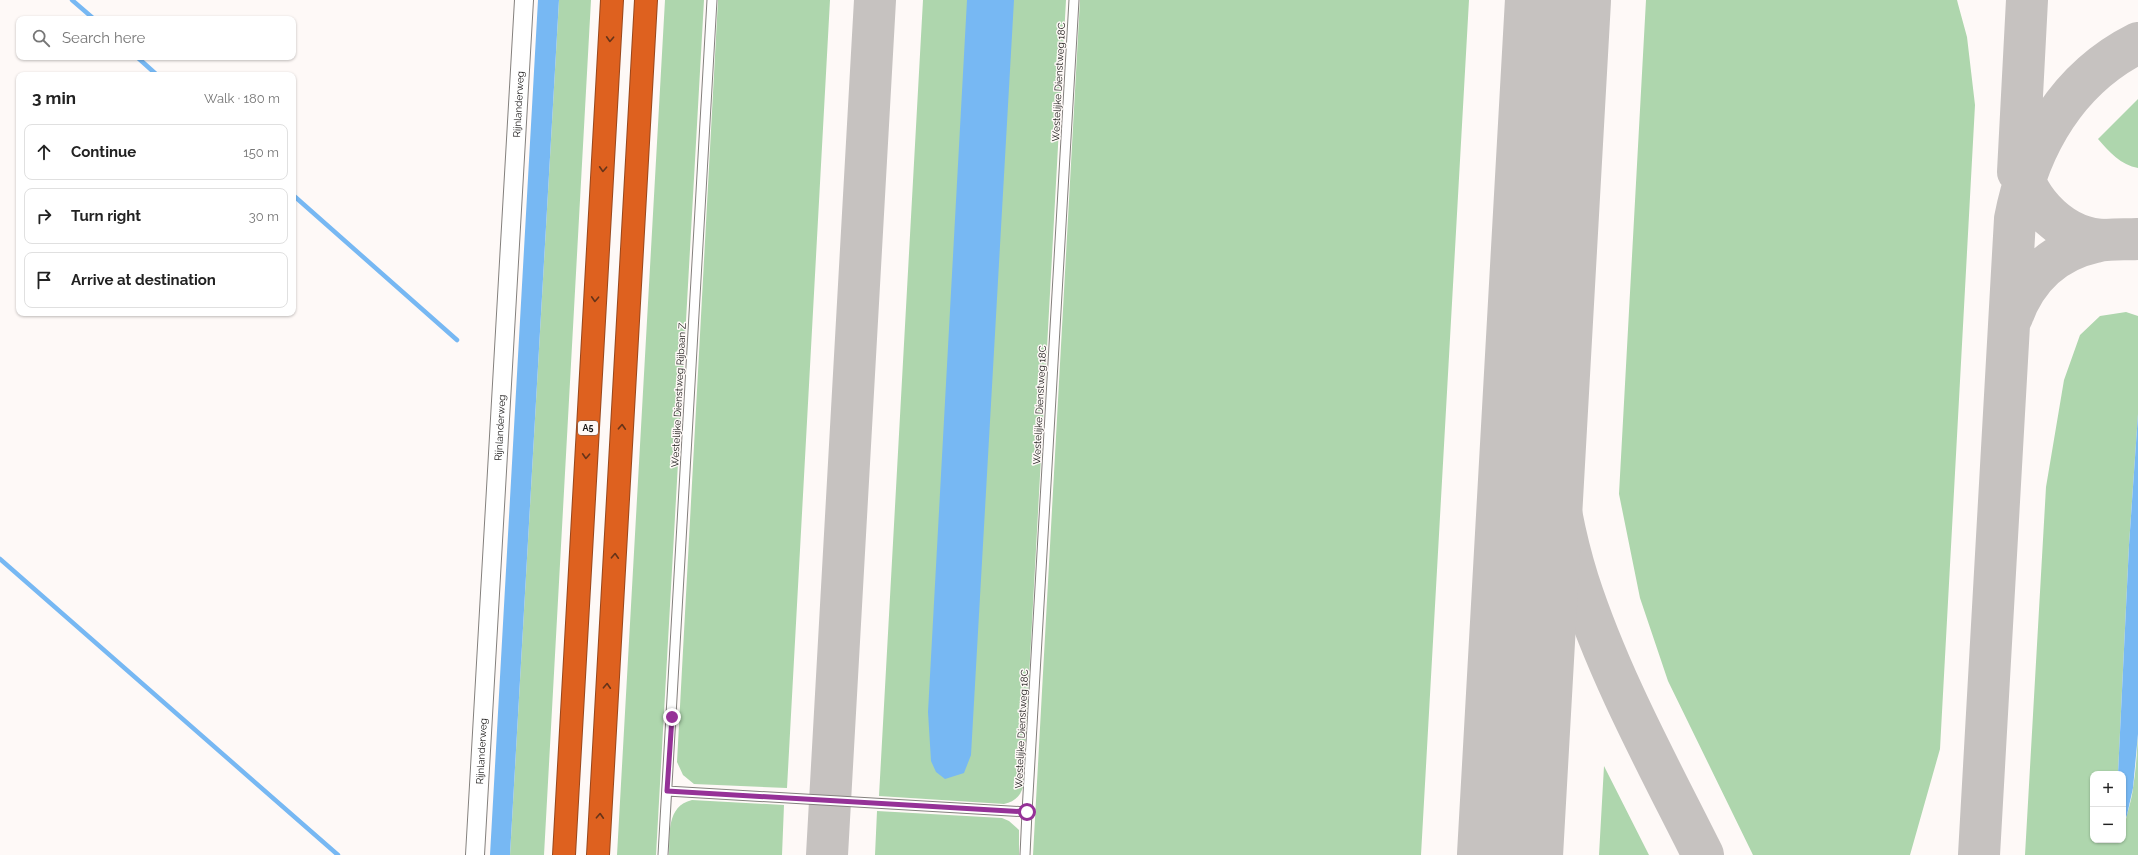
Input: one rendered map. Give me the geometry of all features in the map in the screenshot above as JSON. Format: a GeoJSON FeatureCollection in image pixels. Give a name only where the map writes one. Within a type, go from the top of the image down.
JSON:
{"type":"FeatureCollection","features":[{"type":"Feature","properties":{"kind":"highway","name":"A5"},"geometry":{"type":"LineString","coordinates":[[564,855],[612,0]]}},
{"type":"Feature","properties":{"kind":"highway"},"geometry":{"type":"LineString","coordinates":[[598,855],[646,0]]}},
{"type":"Feature","properties":{"kind":"street","name":"Rijnlanderweg"},"geometry":{"type":"LineString","coordinates":[[475,855],[524,0]]}},
{"type":"Feature","properties":{"kind":"lane","name":"Westelijke Dienstweg Rijbaan Z"},"geometry":{"type":"LineString","coordinates":[[663,855],[712,0]]}},
{"type":"Feature","properties":{"kind":"lane","name":"Westelijke Dienstweg 18C"},"geometry":{"type":"LineString","coordinates":[[1025,855],[1074,0]]}},
{"type":"Feature","properties":{"kind":"lane"},"geometry":{"type":"LineString","coordinates":[[667,791],[1027,812]]}},
{"type":"Feature","properties":{"kind":"green space"},"geometry":{"type":"Polygon","coordinates":[[[559,0],[591,0],[544,855],[510,855],[559,0]]]}},
{"type":"Feature","properties":{"kind":"green space"},"geometry":{"type":"Polygon","coordinates":[[[665,0],[704,0],[656,855],[617,855],[665,0]]]}},
{"type":"Feature","properties":{"kind":"green space"},"geometry":{"type":"Polygon","coordinates":[[[718,0],[830,0],[787,788],[694,784],[683,775],[677,762],[718,0]]]}},
{"type":"Feature","properties":{"kind":"green space"},"geometry":{"type":"Polygon","coordinates":[[[923,0],[1066,0],[1023,787],[1020,794],[1016,798],[1011,802],[1004,804],[879,796],[923,0]]]}},
{"type":"Feature","properties":{"kind":"green space"},"geometry":{"type":"Polygon","coordinates":[[[1080,0],[1469,0],[1421,855],[1033,855],[1080,0]]]}},
{"type":"Feature","properties":{"kind":"green space"},"geometry":{"type":"Polygon","coordinates":[[[1646,0],[1957,0],[1967,37],[1975,105],[1940,749],[1910,855],[1753,855],[1668,681],[1640,598],[1619,494],[1646,0]]]}},
{"type":"Feature","properties":{"kind":"green space"},"geometry":{"type":"Polygon","coordinates":[[[2138,99],[2138,168],[2121,161],[2098,139],[2138,99]]]}},
{"type":"Feature","properties":{"kind":"green space"},"geometry":{"type":"Polygon","coordinates":[[[2126,312],[2138,316],[2138,414],[2129,545],[2118,771],[2090,771],[2090,843],[2126,843],[2126,819],[2134,781],[2138,734],[2138,855],[2025,855],[2046,487],[2064,380],[2080,335],[2100,316],[2126,312]]]}},
{"type":"Feature","properties":{"kind":"green space"},"geometry":{"type":"Polygon","coordinates":[[[1604,766],[1649,855],[1599,855],[1604,766]]]}},
{"type":"Feature","properties":{"kind":"green space"},"geometry":{"type":"Polygon","coordinates":[[[692,800],[784,805],[782,855],[669,855],[671,822],[678,808],[684,803],[692,800]]]}},
{"type":"Feature","properties":{"kind":"green space"},"geometry":{"type":"Polygon","coordinates":[[[877,811],[1002,818],[1009,821],[1019,830],[1019,855],[875,855],[877,811]]]}},
{"type":"Feature","properties":{"kind":"water"},"geometry":{"type":"Polygon","coordinates":[[[538,0],[559,0],[510,855],[490,855],[538,0]]]}},
{"type":"Feature","properties":{"kind":"water"},"geometry":{"type":"Polygon","coordinates":[[[967,0],[1014,0],[971,755],[964,773],[945,779],[936,772],[931,761],[928,712],[967,0]]]}},
{"type":"Feature","properties":{"kind":"water"},"geometry":{"type":"Polygon","coordinates":[[[2138,414],[2138,734],[2133,788],[2126,818],[2126,771],[2118,771],[2129,545],[2138,414]]]}},
{"type":"Feature","properties":{"kind":"waterway"},"geometry":{"type":"LineString","coordinates":[[72,0],[91,16]]}},
{"type":"Feature","properties":{"kind":"waterway"},"geometry":{"type":"LineString","coordinates":[[140,60],[154,72]]}},
{"type":"Feature","properties":{"kind":"waterway"},"geometry":{"type":"LineString","coordinates":[[296,198],[457,340]]}},
{"type":"Feature","properties":{"kind":"waterway"},"geometry":{"type":"LineString","coordinates":[[0,559],[338,855]]}},
{"type":"Feature","properties":{"kind":"taxiway"},"geometry":{"type":"LineString","coordinates":[[827,855],[875,0]]}},
{"type":"Feature","properties":{"kind":"taxiway"},"geometry":{"type":"LineString","coordinates":[[2018,172],[2027,0]]}},
{"type":"Feature","properties":{"kind":"taxiway"},"geometry":{"type":"LineString","coordinates":[[1979,855],[2015,219],[2021,192],[2030,165],[2056,116],[2072,95],[2091,75],[2113,58],[2138,43]]}},
{"type":"Feature","properties":{"kind":"taxiway"},"geometry":{"type":"LineString","coordinates":[[2019,162],[2023,177],[2030,191],[2039,205],[2050,216],[2062,226],[2076,234],[2107,240]]}},
{"type":"Feature","properties":{"kind":"taxiway"},"geometry":{"type":"LineString","coordinates":[[2012,317],[2025,290],[2043,268],[2054,259],[2080,246],[2095,242],[2138,239]]}},
{"type":"Feature","properties":{"kind":"taxiway"},"geometry":{"type":"LineString","coordinates":[[1540,325],[1548,421],[1556,486],[1569,549],[1578,580],[1590,616],[1619,685],[1703,855]]}},
{"type":"Feature","properties":{"kind":"runway"},"geometry":{"type":"LineString","coordinates":[[1510,855],[1558,0]]}},
{"type":"Feature","properties":{"kind":"route"},"geometry":{"type":"LineString","coordinates":[[672,717],[667,791],[1027,812]]}}]}
